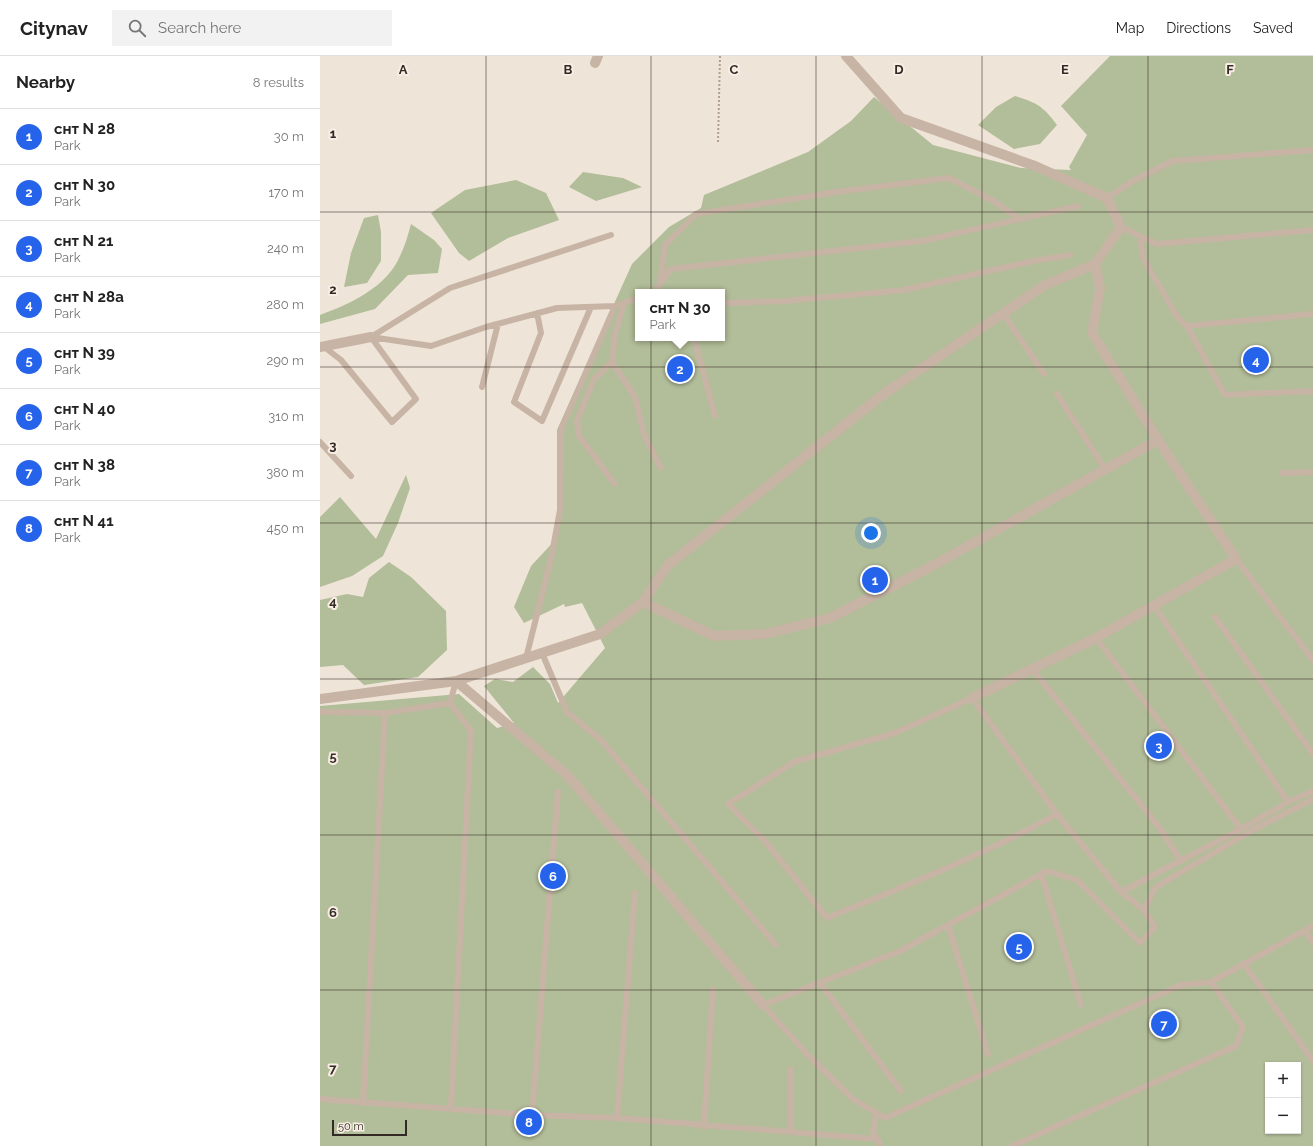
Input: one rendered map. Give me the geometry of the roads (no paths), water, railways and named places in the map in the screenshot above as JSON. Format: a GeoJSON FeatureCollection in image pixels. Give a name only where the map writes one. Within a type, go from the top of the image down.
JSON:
{"type":"FeatureCollection","features":[{"type":"Feature","properties":{"kind":"street"},"geometry":{"type":"LineString","coordinates":[[320,699],[456,681],[600,634],[643,602],[668,566],[674,560],[885,393],[1045,285],[1095,264],[1121,227],[1107,198],[1035,166],[901,118],[846,56]]}},
{"type":"Feature","properties":{"kind":"street"},"geometry":{"type":"LineString","coordinates":[[972,698],[1033,670],[1096,638],[1236,559],[1158,440],[1092,333],[1100,288],[1095,264]]}},
{"type":"Feature","properties":{"kind":"street"},"geometry":{"type":"LineString","coordinates":[[322,346],[371,337]]}},
{"type":"Feature","properties":{"kind":"street"},"geometry":{"type":"LineString","coordinates":[[643,602],[714,636],[764,634],[830,618],[934,565],[1158,440]]}},
{"type":"Feature","properties":{"kind":"street"},"geometry":{"type":"LineString","coordinates":[[456,681],[567,775],[763,1005]]}},
{"type":"Feature","properties":{"kind":"lane"},"geometry":{"type":"LineString","coordinates":[[1107,198],[1133,181],[1173,161],[1313,150]]}},
{"type":"Feature","properties":{"kind":"lane"},"geometry":{"type":"LineString","coordinates":[[660,284],[665,245],[696,214],[843,191],[949,178],[992,200],[1018,218]]}},
{"type":"Feature","properties":{"kind":"lane"},"geometry":{"type":"LineString","coordinates":[[656,289],[671,269],[922,241],[1018,218],[1078,206]]}},
{"type":"Feature","properties":{"kind":"lane"},"geometry":{"type":"LineString","coordinates":[[1121,227],[1157,244],[1313,230]]}},
{"type":"Feature","properties":{"kind":"lane"},"geometry":{"type":"LineString","coordinates":[[371,337],[450,288],[611,235]]}},
{"type":"Feature","properties":{"kind":"lane"},"geometry":{"type":"LineString","coordinates":[[1140,236],[1143,258],[1178,318],[1187,326],[1225,395],[1313,391]]}},
{"type":"Feature","properties":{"kind":"lane"},"geometry":{"type":"LineString","coordinates":[[725,303],[785,301],[904,290],[1033,261],[1070,256]]}},
{"type":"Feature","properties":{"kind":"lane"},"geometry":{"type":"LineString","coordinates":[[371,337],[431,346],[498,324],[557,308],[615,306],[635,299]]}},
{"type":"Feature","properties":{"kind":"lane"},"geometry":{"type":"LineString","coordinates":[[624,303],[615,335],[612,362],[634,397],[644,435],[661,468]]}},
{"type":"Feature","properties":{"kind":"lane"},"geometry":{"type":"LineString","coordinates":[[526,658],[551,559],[560,510],[561,429],[615,306]]}},
{"type":"Feature","properties":{"kind":"lane"},"geometry":{"type":"LineString","coordinates":[[537,313],[541,333],[514,402],[542,421],[591,307]]}},
{"type":"Feature","properties":{"kind":"lane"},"geometry":{"type":"LineString","coordinates":[[1003,313],[1044,374]]}},
{"type":"Feature","properties":{"kind":"lane"},"geometry":{"type":"LineString","coordinates":[[1187,326],[1313,314]]}},
{"type":"Feature","properties":{"kind":"lane"},"geometry":{"type":"LineString","coordinates":[[482,387],[498,324]]}},
{"type":"Feature","properties":{"kind":"lane"},"geometry":{"type":"LineString","coordinates":[[322,346],[341,360],[392,422],[416,399],[371,337]]}},
{"type":"Feature","properties":{"kind":"lane"},"geometry":{"type":"LineString","coordinates":[[695,341],[714,416]]}},
{"type":"Feature","properties":{"kind":"lane"},"geometry":{"type":"LineString","coordinates":[[612,362],[594,380],[577,421],[579,436],[615,484]]}},
{"type":"Feature","properties":{"kind":"lane"},"geometry":{"type":"LineString","coordinates":[[1057,394],[1105,469]]}},
{"type":"Feature","properties":{"kind":"lane"},"geometry":{"type":"LineString","coordinates":[[320,442],[351,476]]}},
{"type":"Feature","properties":{"kind":"lane"},"geometry":{"type":"LineString","coordinates":[[1282,473],[1313,472]]}},
{"type":"Feature","properties":{"kind":"lane"},"geometry":{"type":"LineString","coordinates":[[1236,559],[1313,660]]}},
{"type":"Feature","properties":{"kind":"lane"},"geometry":{"type":"LineString","coordinates":[[1154,606],[1288,802]]}},
{"type":"Feature","properties":{"kind":"lane"},"geometry":{"type":"LineString","coordinates":[[1215,617],[1313,754]]}},
{"type":"Feature","properties":{"kind":"lane"},"geometry":{"type":"LineString","coordinates":[[1096,638],[1241,829]]}},
{"type":"Feature","properties":{"kind":"lane"},"geometry":{"type":"LineString","coordinates":[[542,653],[567,712],[600,739],[776,946]]}},
{"type":"Feature","properties":{"kind":"lane"},"geometry":{"type":"LineString","coordinates":[[1033,670],[1159,827],[1180,861]]}},
{"type":"Feature","properties":{"kind":"lane"},"geometry":{"type":"LineString","coordinates":[[450,703],[456,681]]}},
{"type":"Feature","properties":{"kind":"lane"},"geometry":{"type":"LineString","coordinates":[[1058,814],[1017,836],[942,870],[826,918],[765,841],[728,804],[794,762],[895,733],[972,698],[1058,814],[1121,892],[1144,910],[1155,927],[1140,943],[1077,880],[1046,871],[900,951],[763,1005],[807,1054],[853,1099],[885,1118],[1180,985],[1211,982],[1313,926]]}},
{"type":"Feature","properties":{"kind":"lane"},"geometry":{"type":"LineString","coordinates":[[320,712],[385,713],[450,703]]}},
{"type":"Feature","properties":{"kind":"lane"},"geometry":{"type":"LineString","coordinates":[[450,703],[471,731],[451,1108]]}},
{"type":"Feature","properties":{"kind":"lane"},"geometry":{"type":"LineString","coordinates":[[362,1103],[385,713]]}},
{"type":"Feature","properties":{"kind":"lane"},"geometry":{"type":"LineString","coordinates":[[1121,892],[1241,829],[1288,802],[1313,791]]}},
{"type":"Feature","properties":{"kind":"lane"},"geometry":{"type":"LineString","coordinates":[[532,1115],[558,792]]}},
{"type":"Feature","properties":{"kind":"lane"},"geometry":{"type":"LineString","coordinates":[[1144,910],[1156,887],[1251,831],[1313,799]]}},
{"type":"Feature","properties":{"kind":"lane"},"geometry":{"type":"LineString","coordinates":[[1041,873],[1080,1005]]}},
{"type":"Feature","properties":{"kind":"lane"},"geometry":{"type":"LineString","coordinates":[[617,1118],[634,893]]}},
{"type":"Feature","properties":{"kind":"lane"},"geometry":{"type":"LineString","coordinates":[[948,925],[988,1054]]}},
{"type":"Feature","properties":{"kind":"lane"},"geometry":{"type":"LineString","coordinates":[[1305,931],[1313,942]]}},
{"type":"Feature","properties":{"kind":"lane"},"geometry":{"type":"LineString","coordinates":[[1244,964],[1313,1061]]}},
{"type":"Feature","properties":{"kind":"lane"},"geometry":{"type":"LineString","coordinates":[[820,982],[901,1091]]}},
{"type":"Feature","properties":{"kind":"lane"},"geometry":{"type":"LineString","coordinates":[[1012,1146],[1236,1046],[1243,1027],[1211,982]]}},
{"type":"Feature","properties":{"kind":"lane"},"geometry":{"type":"LineString","coordinates":[[704,1127],[713,989]]}},
{"type":"Feature","properties":{"kind":"lane"},"geometry":{"type":"LineString","coordinates":[[791,1070],[791,1132]]}},
{"type":"Feature","properties":{"kind":"lane"},"geometry":{"type":"LineString","coordinates":[[320,1099],[532,1115],[617,1118],[704,1127],[876,1139]]}},
{"type":"Feature","properties":{"kind":"lane"},"geometry":{"type":"LineString","coordinates":[[876,1113],[873,1131],[881,1146]]}},
{"type":"Feature","properties":{"kind":"place","name":"снт N 28а"},"geometry":{"type":"Point","coordinates":[1256,360]}},
{"type":"Feature","properties":{"kind":"place","name":"снт N 30"},"geometry":{"type":"Point","coordinates":[680,369]}},
{"type":"Feature","properties":{"kind":"place","name":"снт N 28"},"geometry":{"type":"Point","coordinates":[875,580]}},
{"type":"Feature","properties":{"kind":"place","name":"снт N 21"},"geometry":{"type":"Point","coordinates":[1159,746]}},
{"type":"Feature","properties":{"kind":"place","name":"снт N 40"},"geometry":{"type":"Point","coordinates":[553,876]}},
{"type":"Feature","properties":{"kind":"place","name":"снт N 39"},"geometry":{"type":"Point","coordinates":[1019,947]}},
{"type":"Feature","properties":{"kind":"place","name":"снт N 38"},"geometry":{"type":"Point","coordinates":[1164,1024]}},
{"type":"Feature","properties":{"kind":"place","name":"снт N 41"},"geometry":{"type":"Point","coordinates":[529,1122]}}]}
